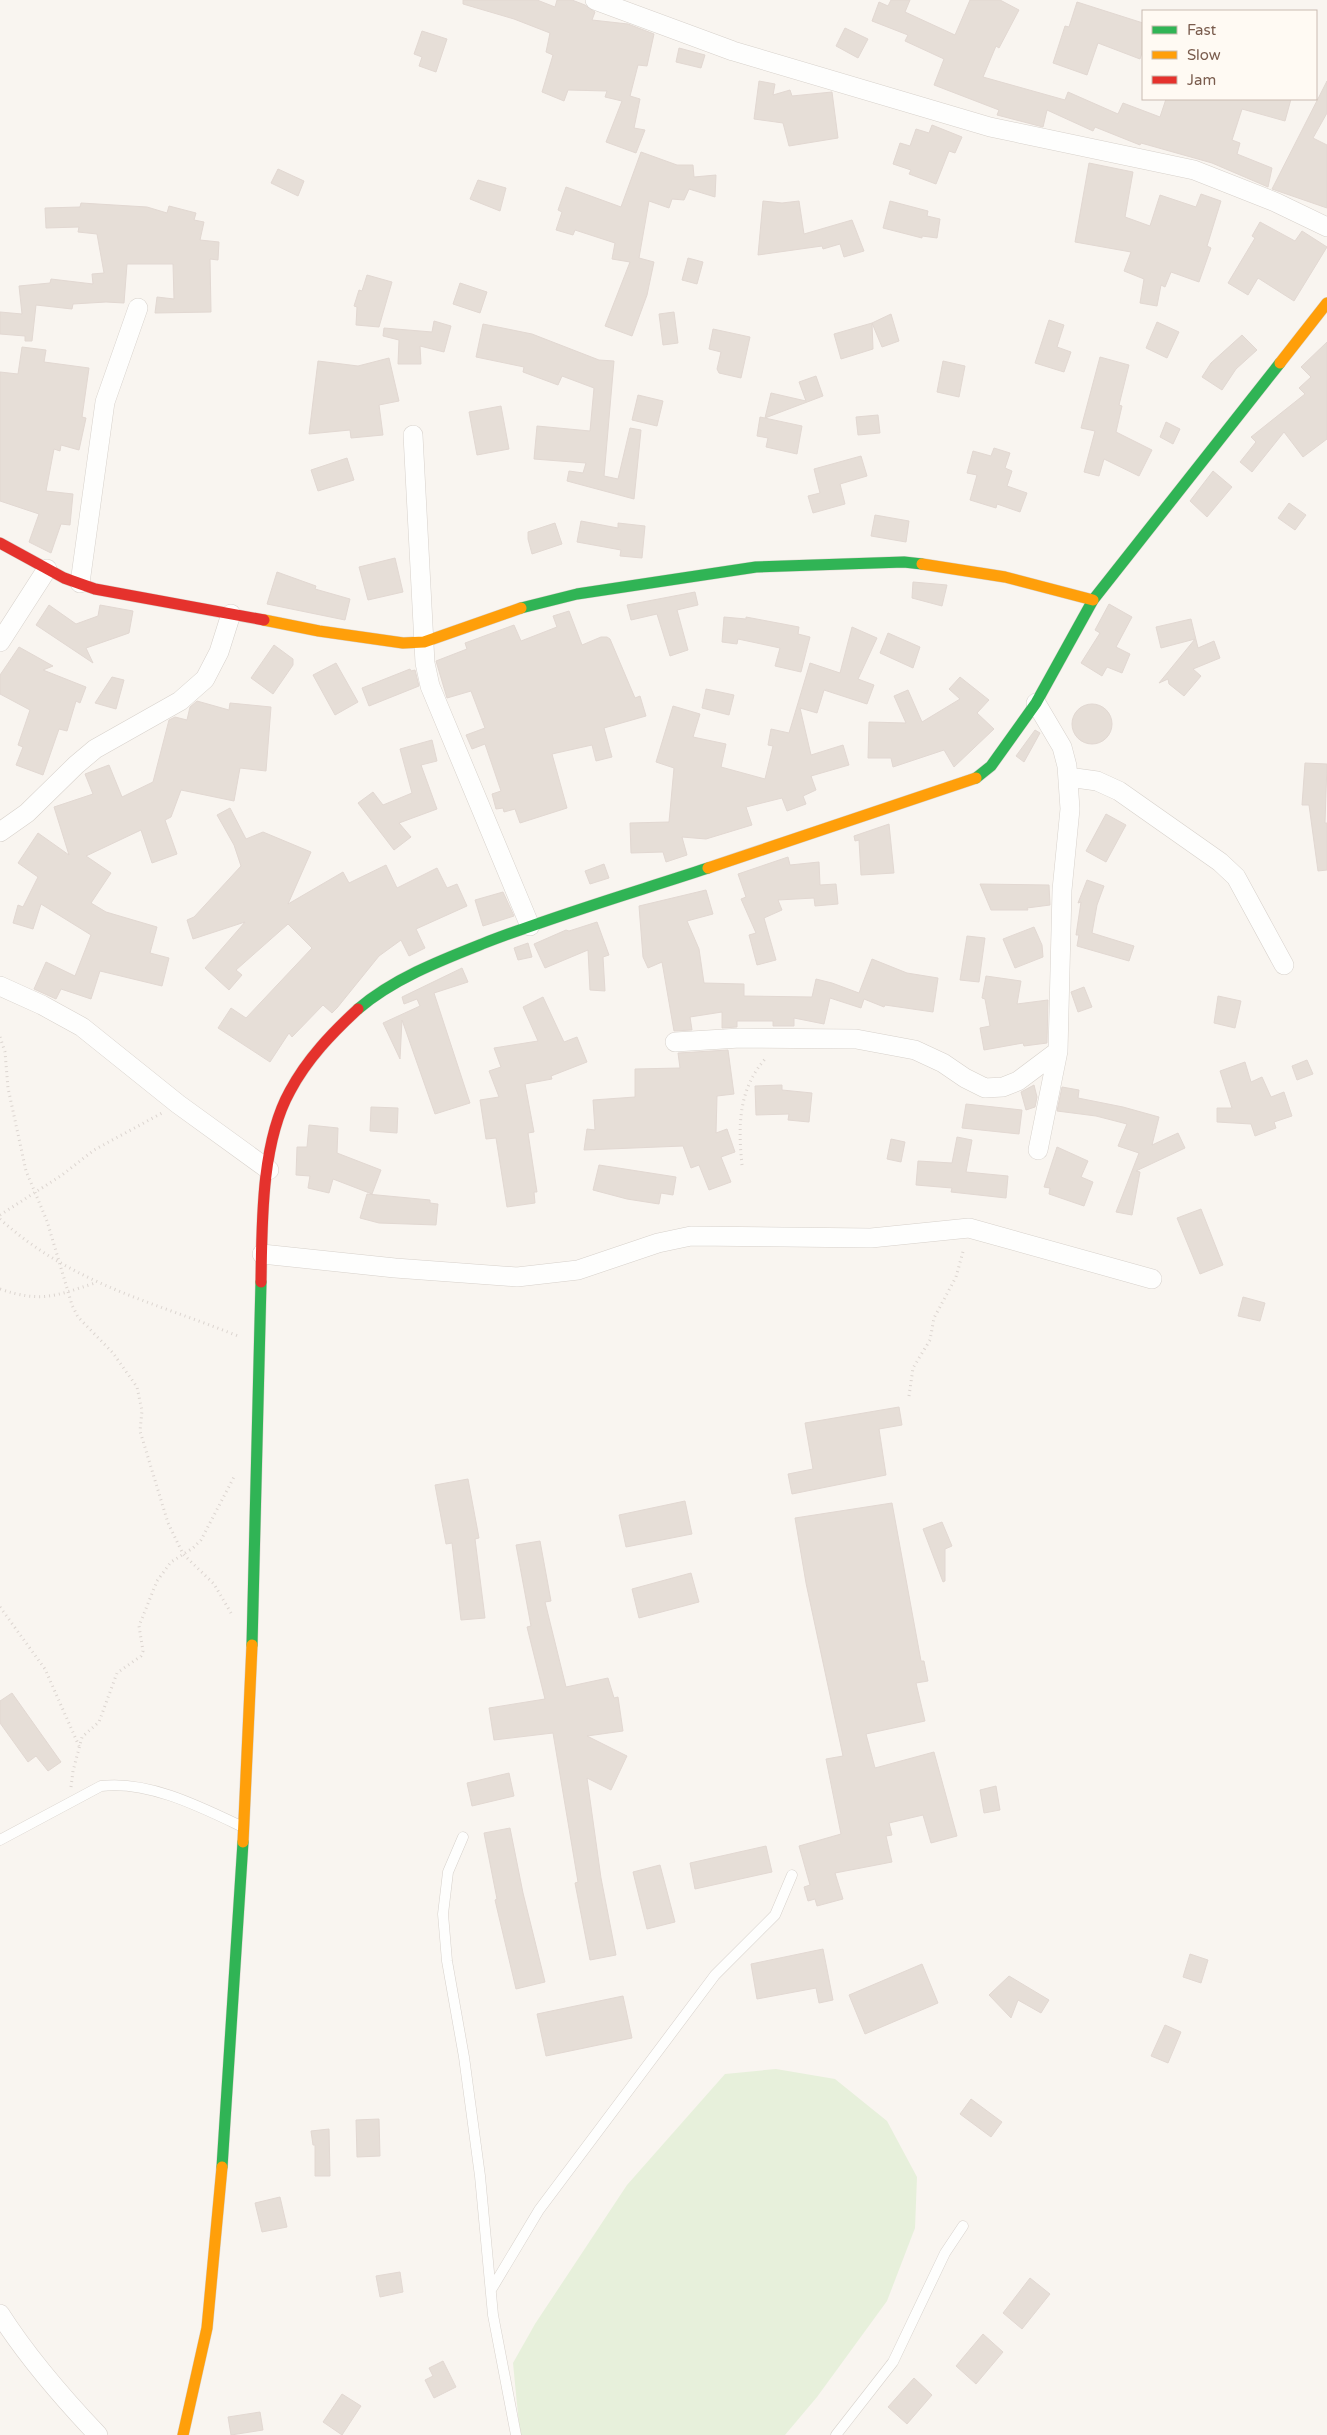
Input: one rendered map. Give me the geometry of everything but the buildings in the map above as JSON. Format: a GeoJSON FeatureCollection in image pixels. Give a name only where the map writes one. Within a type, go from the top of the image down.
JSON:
{"type":"FeatureCollection","features":[{"type":"Feature","properties":{"kind":"street"},"geometry":{"type":"LineString","coordinates":[[595,0],[733,51],[990,128],[1194,170],[1276,202],[1327,227]]}},
{"type":"Feature","properties":{"kind":"street"},"geometry":{"type":"LineString","coordinates":[[183,2435],[209,2317],[244,1827],[255,1568],[262,1254],[269,1170],[277,1126],[288,1094],[314,1055],[345,1019],[368,1000],[400,979],[460,952],[530,926],[973,780],[991,766],[1036,703],[1093,600],[1327,303]]}},
{"type":"Feature","properties":{"kind":"street"},"geometry":{"type":"LineString","coordinates":[[80,584],[105,402],[138,308]]}},
{"type":"Feature","properties":{"kind":"street"},"geometry":{"type":"LineString","coordinates":[[413,435],[424,642],[430,686],[530,926]]}},
{"type":"Feature","properties":{"kind":"street"},"geometry":{"type":"LineString","coordinates":[[0,542],[47,569],[80,584],[116,593],[191,605],[385,642],[424,642],[511,610],[577,594],[756,567],[904,562],[938,565],[1005,577],[1093,600]]}},
{"type":"Feature","properties":{"kind":"street"},"geometry":{"type":"LineString","coordinates":[[0,642],[47,569]]}},
{"type":"Feature","properties":{"kind":"street"},"geometry":{"type":"LineString","coordinates":[[0,832],[27,813],[76,764],[95,749],[180,701],[205,678],[219,652],[231,614]]}},
{"type":"Feature","properties":{"kind":"street"},"geometry":{"type":"LineString","coordinates":[[1036,703],[1062,747],[1068,777],[1070,809],[1062,890],[1058,1051],[1038,1150]]}},
{"type":"Feature","properties":{"kind":"street"},"geometry":{"type":"LineString","coordinates":[[1068,777],[1097,781],[1119,791],[1220,862],[1236,877],[1284,966]]}},
{"type":"Feature","properties":{"kind":"street"},"geometry":{"type":"LineString","coordinates":[[0,986],[42,1005],[82,1027],[178,1104],[269,1170]]}},
{"type":"Feature","properties":{"kind":"street"},"geometry":{"type":"LineString","coordinates":[[675,1042],[740,1038],[856,1040],[916,1050],[943,1063],[965,1078],[985,1088],[1003,1087],[1018,1082],[1058,1051]]}},
{"type":"Feature","properties":{"kind":"street"},"geometry":{"type":"LineString","coordinates":[[262,1254],[395,1268],[517,1277],[578,1270],[658,1242],[691,1236],[871,1238],[969,1228],[1152,1280]]}},
{"type":"Feature","properties":{"kind":"street"},"geometry":{"type":"LineString","coordinates":[[0,2314],[18,2343],[64,2399],[98,2435]]}},
{"type":"Feature","properties":{"kind":"lane"},"geometry":{"type":"LineString","coordinates":[[0,1840],[101,1786],[113,1784],[168,1795],[199,1806],[244,1827]]}},
{"type":"Feature","properties":{"kind":"lane"},"geometry":{"type":"LineString","coordinates":[[463,1837],[448,1872],[443,1914],[447,1961],[464,2057],[480,2176],[494,2316],[516,2435]]}},
{"type":"Feature","properties":{"kind":"lane"},"geometry":{"type":"LineString","coordinates":[[491,2290],[539,2210],[709,1983],[775,1915],[792,1874]]}},
{"type":"Feature","properties":{"kind":"lane"},"geometry":{"type":"LineString","coordinates":[[836,2435],[893,2362],[945,2253],[963,2226]]}},
{"type":"Feature","properties":{"kind":"path"},"geometry":{"type":"LineString","coordinates":[[0,1037],[5,1052],[8,1088],[21,1150],[34,1193],[46,1221],[60,1264],[67,1292],[78,1317],[114,1353],[137,1387],[141,1399],[140,1431],[143,1445],[168,1523],[183,1554],[214,1584],[232,1614]]}},
{"type":"Feature","properties":{"kind":"path"},"geometry":{"type":"LineString","coordinates":[[742,1165],[738,1126],[745,1095],[759,1066],[784,1038]]}},
{"type":"Feature","properties":{"kind":"path"},"geometry":{"type":"LineString","coordinates":[[0,1215],[94,1150],[178,1104]]}},
{"type":"Feature","properties":{"kind":"path"},"geometry":{"type":"LineString","coordinates":[[0,1219],[15,1233],[60,1264],[96,1283],[260,1344]]}},
{"type":"Feature","properties":{"kind":"path"},"geometry":{"type":"LineString","coordinates":[[909,1396],[913,1368],[930,1340],[934,1318],[956,1277],[969,1228]]}},
{"type":"Feature","properties":{"kind":"path"},"geometry":{"type":"LineString","coordinates":[[0,1289],[37,1298],[67,1292],[96,1283]]}},
{"type":"Feature","properties":{"kind":"path"},"geometry":{"type":"LineString","coordinates":[[69,1804],[73,1772],[82,1737],[99,1722],[117,1673],[141,1656],[144,1646],[139,1626],[157,1581],[163,1570],[201,1540],[237,1472]]}},
{"type":"Feature","properties":{"kind":"path"},"geometry":{"type":"LineString","coordinates":[[0,1607],[46,1669],[79,1746]]}},
{"type":"Feature","properties":{"kind":"green space"},"geometry":{"type":"Polygon","coordinates":[[[776,2069],[835,2079],[887,2121],[917,2177],[915,2228],[887,2301],[817,2397],[785,2435],[520,2435],[513,2363],[535,2324],[627,2185],[725,2074],[776,2069]]]}},
{"type":"Feature","properties":{"kind":"traffic: fast"},"geometry":{"type":"LineString","coordinates":[[976,778],[991,766],[1036,703],[1093,600],[1280,363]]}},
{"type":"Feature","properties":{"kind":"traffic: fast"},"geometry":{"type":"LineString","coordinates":[[521,608],[577,594],[756,567],[904,562],[922,564]]}},
{"type":"Feature","properties":{"kind":"traffic: fast"},"geometry":{"type":"LineString","coordinates":[[358,1009],[401,980],[466,950],[566,914],[708,868]]}},
{"type":"Feature","properties":{"kind":"traffic: fast"},"geometry":{"type":"LineString","coordinates":[[252,1645],[261,1282]]}},
{"type":"Feature","properties":{"kind":"traffic: fast"},"geometry":{"type":"LineString","coordinates":[[222,2167],[243,1842]]}},
{"type":"Feature","properties":{"kind":"traffic: slow"},"geometry":{"type":"LineString","coordinates":[[1280,363],[1327,303]]}},
{"type":"Feature","properties":{"kind":"traffic: slow"},"geometry":{"type":"LineString","coordinates":[[922,564],[1005,577],[1093,600]]}},
{"type":"Feature","properties":{"kind":"traffic: slow"},"geometry":{"type":"LineString","coordinates":[[264,620],[319,631],[403,643],[424,642],[521,608]]}},
{"type":"Feature","properties":{"kind":"traffic: slow"},"geometry":{"type":"LineString","coordinates":[[708,868],[976,778]]}},
{"type":"Feature","properties":{"kind":"traffic: slow"},"geometry":{"type":"LineString","coordinates":[[243,1842],[252,1645]]}},
{"type":"Feature","properties":{"kind":"traffic: slow"},"geometry":{"type":"LineString","coordinates":[[183,2435],[207,2328],[222,2167]]}},
{"type":"Feature","properties":{"kind":"traffic: jam"},"geometry":{"type":"LineString","coordinates":[[0,543],[64,578],[95,589],[264,620]]}},
{"type":"Feature","properties":{"kind":"traffic: jam"},"geometry":{"type":"LineString","coordinates":[[261,1282],[265,1184],[273,1134],[280,1112],[290,1091],[312,1057],[358,1009]]}}]}
